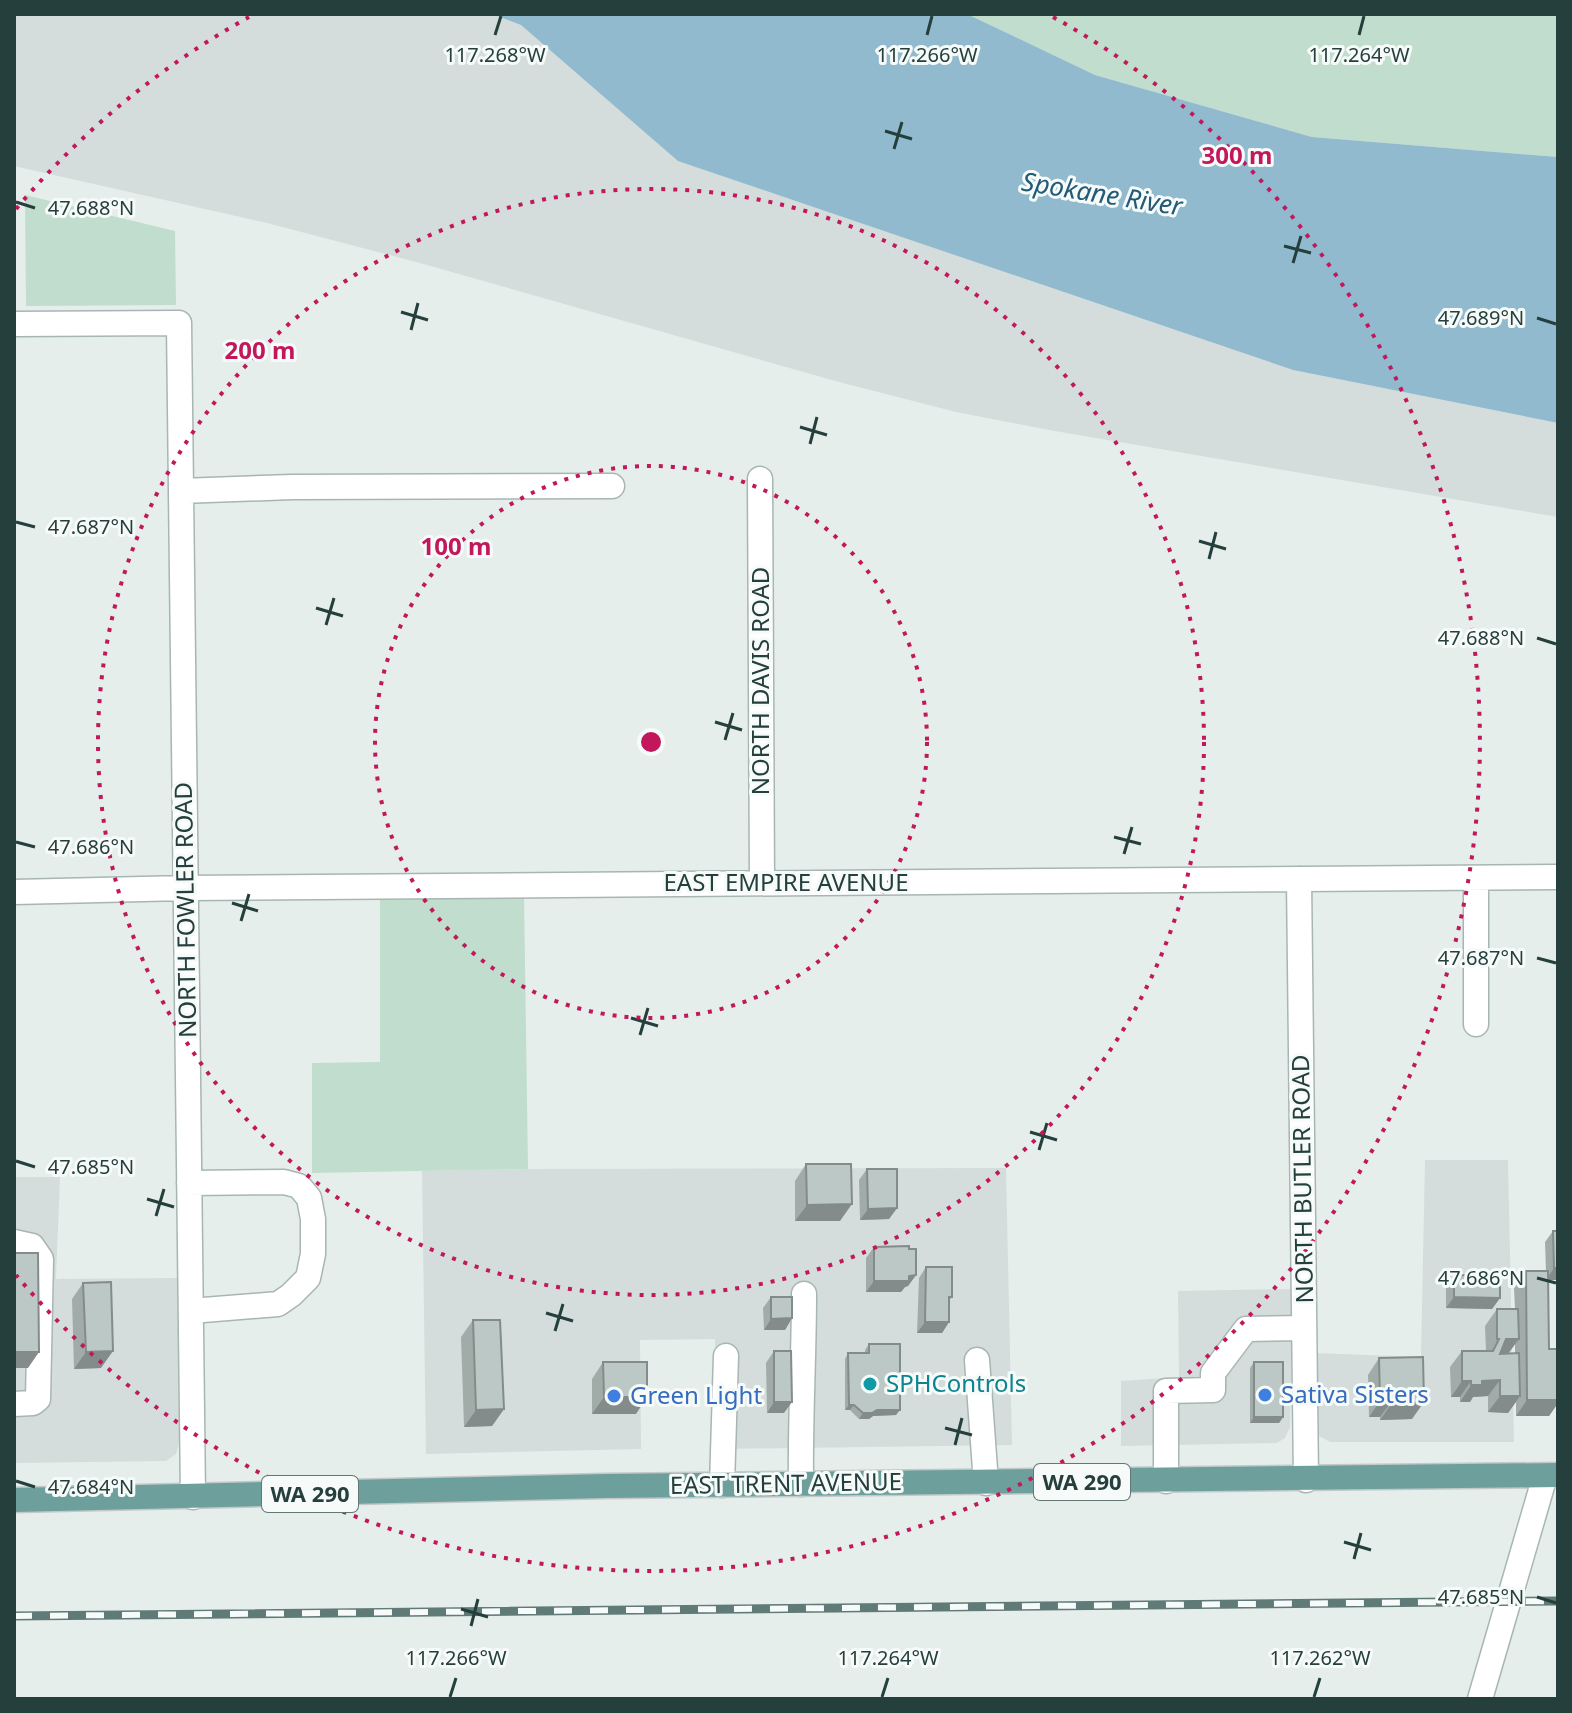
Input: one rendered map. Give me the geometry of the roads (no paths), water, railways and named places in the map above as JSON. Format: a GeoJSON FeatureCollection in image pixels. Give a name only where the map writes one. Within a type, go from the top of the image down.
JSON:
{"type":"FeatureCollection","features":[{"type":"Feature","properties":{"kind":"main road","name":"EAST TRENT AVENUE"},"geometry":{"type":"LineString","coordinates":[[14,1500],[606,1486],[1551,1476]]}},
{"type":"Feature","properties":{"kind":"street","name":"NORTH FOWLER ROAD"},"geometry":{"type":"LineString","coordinates":[[14,324],[179,323],[193,1497]]}},
{"type":"Feature","properties":{"kind":"street","name":"NORTH DAVIS ROAD"},"geometry":{"type":"LineString","coordinates":[[760,479],[762,883]]}},
{"type":"Feature","properties":{"kind":"street"},"geometry":{"type":"LineString","coordinates":[[181,491],[292,487],[612,486]]}},
{"type":"Feature","properties":{"kind":"street","name":"EAST EMPIRE AVENUE"},"geometry":{"type":"LineString","coordinates":[[14,892],[1558,877]]}},
{"type":"Feature","properties":{"kind":"street"},"geometry":{"type":"LineString","coordinates":[[1476,878],[1476,1024]]}},
{"type":"Feature","properties":{"kind":"street","name":"NORTH BUTLER ROAD"},"geometry":{"type":"LineString","coordinates":[[1299,879],[1306,1480]]}},
{"type":"Feature","properties":{"kind":"street"},"geometry":{"type":"LineString","coordinates":[[189,1183],[284,1182],[299,1186],[309,1198],[313,1219],[313,1254],[308,1278],[291,1295],[278,1304],[191,1311]]}},
{"type":"Feature","properties":{"kind":"street"},"geometry":{"type":"LineString","coordinates":[[14,1242],[32,1246],[41,1259],[38,1399],[33,1403],[14,1404]]}},
{"type":"Feature","properties":{"kind":"street"},"geometry":{"type":"LineString","coordinates":[[801,1484],[804,1294]]}},
{"type":"Feature","properties":{"kind":"street"},"geometry":{"type":"LineString","coordinates":[[1166,1481],[1166,1391],[1213,1390],[1213,1373],[1246,1329],[1304,1328]]}},
{"type":"Feature","properties":{"kind":"street"},"geometry":{"type":"LineString","coordinates":[[722,1485],[726,1356]]}},
{"type":"Feature","properties":{"kind":"street"},"geometry":{"type":"LineString","coordinates":[[977,1360],[986,1483]]}},
{"type":"Feature","properties":{"kind":"street"},"geometry":{"type":"LineString","coordinates":[[1480,1699],[1551,1476]]}},
{"type":"Feature","properties":{"kind":"water","name":"Spokane River"},"geometry":{"type":"Polygon","coordinates":[[[492,14],[967,14],[1095,75],[1312,137],[1558,157],[1558,423],[1293,370],[678,161],[521,25],[492,14]]]}},
{"type":"Feature","properties":{"kind":"railway"},"geometry":{"type":"LineString","coordinates":[[14,1616],[1558,1601]]}},
{"type":"Feature","properties":{"kind":"place","name":"SPHControls"},"geometry":{"type":"Point","coordinates":[870,1384]}},
{"type":"Feature","properties":{"kind":"place","name":"Sativa Sisters"},"geometry":{"type":"Point","coordinates":[1265,1395]}},
{"type":"Feature","properties":{"kind":"place","name":"Green Light"},"geometry":{"type":"Point","coordinates":[614,1396]}}]}
